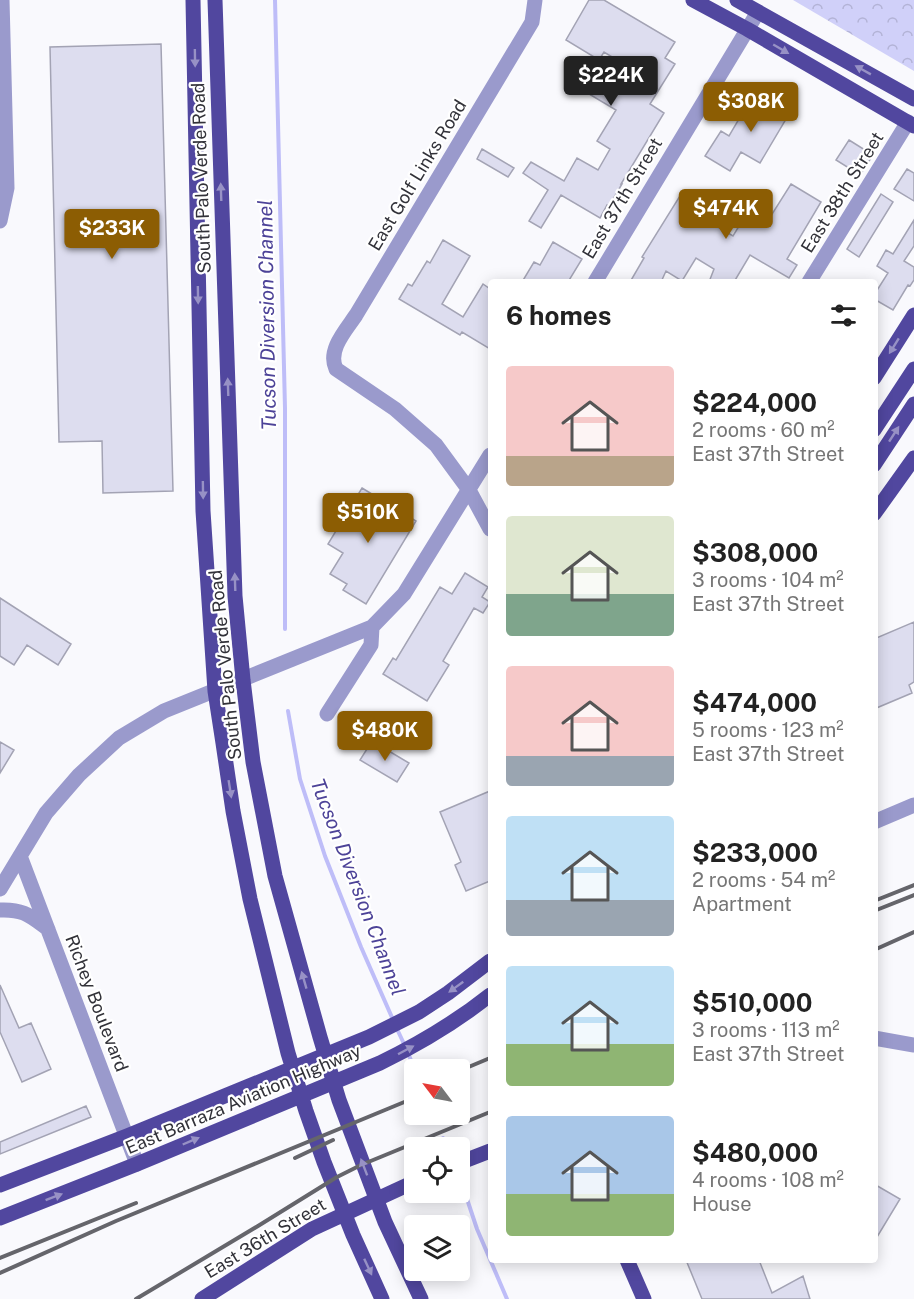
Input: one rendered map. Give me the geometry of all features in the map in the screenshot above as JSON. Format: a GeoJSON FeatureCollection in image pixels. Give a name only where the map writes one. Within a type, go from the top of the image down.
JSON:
{"type":"FeatureCollection","features":[{"type":"Feature","properties":{"kind":"main road","name":"South Palo Verde Road"},"geometry":{"type":"LineString","coordinates":[[193,0],[203,511],[215,691],[233,811],[250,899],[288,1053],[306,1111],[352,1235],[382,1299]]}},
{"type":"Feature","properties":{"kind":"main road","name":"South Palo Verde Road"},"geometry":{"type":"LineString","coordinates":[[215,0],[235,596],[254,762],[275,876],[339,1100],[386,1222],[421,1299]]}},
{"type":"Feature","properties":{"kind":"main road"},"geometry":{"type":"LineString","coordinates":[[693,0],[911,124]]}},
{"type":"Feature","properties":{"kind":"main road"},"geometry":{"type":"LineString","coordinates":[[737,0],[914,99]]}},
{"type":"Feature","properties":{"kind":"main road"},"geometry":{"type":"LineString","coordinates":[[878,372],[914,315]]}},
{"type":"Feature","properties":{"kind":"main road"},"geometry":{"type":"LineString","coordinates":[[878,424],[914,369]]}},
{"type":"Feature","properties":{"kind":"main road"},"geometry":{"type":"LineString","coordinates":[[878,459],[914,404]]}},
{"type":"Feature","properties":{"kind":"main road"},"geometry":{"type":"LineString","coordinates":[[878,508],[914,458]]}},
{"type":"Feature","properties":{"kind":"main road","name":"East Barraza Aviation Highway"},"geometry":{"type":"LineString","coordinates":[[0,1185],[369,1037],[419,1012],[488,963]]}},
{"type":"Feature","properties":{"kind":"main road","name":"East Barraza Aviation Highway"},"geometry":{"type":"LineString","coordinates":[[0,1218],[381,1063],[432,1036],[488,995]]}},
{"type":"Feature","properties":{"kind":"main road"},"geometry":{"type":"LineString","coordinates":[[470,1159],[488,1152]]}},
{"type":"Feature","properties":{"kind":"main road","name":"East 36th Street"},"geometry":{"type":"LineString","coordinates":[[201,1299],[312,1229],[404,1187]]}},
{"type":"Feature","properties":{"kind":"main road"},"geometry":{"type":"LineString","coordinates":[[628,1263],[644,1299]]}},
{"type":"Feature","properties":{"kind":"street"},"geometry":{"type":"LineString","coordinates":[[0,221],[7,188],[2,79],[2,0]]}},
{"type":"Feature","properties":{"kind":"street","name":"East Golf Links Road"},"geometry":{"type":"LineString","coordinates":[[469,490],[436,445],[395,409],[336,369],[332,355],[532,22],[535,0]]}},
{"type":"Feature","properties":{"kind":"street","name":"East 37th Street"},"geometry":{"type":"LineString","coordinates":[[597,279],[758,12]]}},
{"type":"Feature","properties":{"kind":"street","name":"East 38th Street"},"geometry":{"type":"LineString","coordinates":[[811,279],[911,124]]}},
{"type":"Feature","properties":{"kind":"street"},"geometry":{"type":"LineString","coordinates":[[0,889],[46,813],[79,774],[119,738],[164,711],[372,627],[404,594],[488,458]]}},
{"type":"Feature","properties":{"kind":"street"},"geometry":{"type":"LineString","coordinates":[[469,490],[488,525]]}},
{"type":"Feature","properties":{"kind":"street"},"geometry":{"type":"LineString","coordinates":[[327,714],[371,645],[372,627]]}},
{"type":"Feature","properties":{"kind":"street"},"geometry":{"type":"LineString","coordinates":[[878,820],[914,806]]}},
{"type":"Feature","properties":{"kind":"street","name":"Richey Boulevard"},"geometry":{"type":"LineString","coordinates":[[20,856],[137,1164]]}},
{"type":"Feature","properties":{"kind":"street"},"geometry":{"type":"LineString","coordinates":[[0,910],[14,909],[25,913],[48,930]]}},
{"type":"Feature","properties":{"kind":"street"},"geometry":{"type":"LineString","coordinates":[[878,1039],[914,1045]]}},
{"type":"Feature","properties":{"kind":"green space"},"geometry":{"type":"Polygon","coordinates":[[[793,0],[914,0],[914,71],[793,0]]]}},
{"type":"Feature","properties":{"kind":"building"},"geometry":{"type":"Polygon","coordinates":[[[589,0],[604,0],[675,42],[665,58],[675,64],[650,104],[664,113],[600,218],[561,195],[541,228],[529,221],[548,190],[523,173],[531,162],[564,181],[577,158],[598,170],[610,149],[597,141],[616,110],[584,91],[595,71],[626,90],[637,72],[604,52],[599,60],[566,40],[589,0]]]}},
{"type":"Feature","properties":{"kind":"building"},"geometry":{"type":"Polygon","coordinates":[[[161,44],[173,491],[103,493],[102,441],[59,442],[50,47],[161,44]]]}},
{"type":"Feature","properties":{"kind":"building"},"geometry":{"type":"Polygon","coordinates":[[[762,91],[792,109],[760,163],[741,152],[730,171],[705,156],[721,131],[729,136],[743,112],[747,115],[762,91]]]}},
{"type":"Feature","properties":{"kind":"building"},"geometry":{"type":"Polygon","coordinates":[[[849,140],[873,155],[860,175],[836,160],[849,140]]]}},
{"type":"Feature","properties":{"kind":"building"},"geometry":{"type":"Polygon","coordinates":[[[482,149],[514,168],[508,177],[477,159],[482,149]]]}},
{"type":"Feature","properties":{"kind":"building"},"geometry":{"type":"Polygon","coordinates":[[[907,169],[914,173],[914,201],[894,189],[907,169]]]}},
{"type":"Feature","properties":{"kind":"building"},"geometry":{"type":"Polygon","coordinates":[[[791,184],[821,202],[787,259],[797,265],[789,278],[750,255],[736,279],[710,279],[714,269],[696,258],[683,279],[679,279],[666,271],[662,279],[632,279],[644,258],[642,257],[683,191],[713,209],[706,220],[733,236],[750,208],[769,219],[791,184]]]}},
{"type":"Feature","properties":{"kind":"building"},"geometry":{"type":"Polygon","coordinates":[[[881,194],[893,202],[859,257],[847,249],[881,194]]]}},
{"type":"Feature","properties":{"kind":"building"},"geometry":{"type":"Polygon","coordinates":[[[914,220],[914,246],[904,261],[914,267],[914,280],[910,286],[908,285],[893,310],[878,301],[878,289],[888,273],[877,266],[886,250],[893,254],[914,220]]]}},
{"type":"Feature","properties":{"kind":"building"},"geometry":{"type":"Polygon","coordinates":[[[443,240],[470,256],[442,304],[463,317],[483,284],[488,288],[488,348],[462,332],[460,335],[399,299],[408,284],[412,286],[427,261],[430,263],[443,240]]]}},
{"type":"Feature","properties":{"kind":"building"},"geometry":{"type":"Polygon","coordinates":[[[553,242],[582,259],[570,279],[524,279],[534,262],[540,265],[553,242]]]}},
{"type":"Feature","properties":{"kind":"building"},"geometry":{"type":"Polygon","coordinates":[[[362,488],[416,521],[366,604],[343,590],[347,584],[330,574],[343,553],[328,544],[362,488]]]}},
{"type":"Feature","properties":{"kind":"building"},"geometry":{"type":"Polygon","coordinates":[[[465,573],[488,587],[482,597],[488,601],[488,605],[483,613],[474,608],[443,661],[449,665],[427,701],[383,674],[393,658],[396,660],[440,587],[452,594],[465,573]]]}},
{"type":"Feature","properties":{"kind":"building"},"geometry":{"type":"Polygon","coordinates":[[[0,598],[71,644],[58,665],[27,645],[14,665],[0,656],[0,598]]]}},
{"type":"Feature","properties":{"kind":"building"},"geometry":{"type":"Polygon","coordinates":[[[914,622],[914,682],[909,685],[912,693],[878,707],[878,637],[914,622]]]}},
{"type":"Feature","properties":{"kind":"building"},"geometry":{"type":"Polygon","coordinates":[[[372,741],[409,763],[397,782],[360,760],[372,741]]]}},
{"type":"Feature","properties":{"kind":"building"},"geometry":{"type":"Polygon","coordinates":[[[0,742],[14,750],[0,773],[0,742]]]}},
{"type":"Feature","properties":{"kind":"building"},"geometry":{"type":"Polygon","coordinates":[[[488,792],[488,882],[466,891],[455,865],[461,862],[440,812],[488,792]]]}},
{"type":"Feature","properties":{"kind":"building"},"geometry":{"type":"Polygon","coordinates":[[[0,985],[19,1028],[31,1023],[51,1069],[22,1082],[0,1032],[0,985]]]}},
{"type":"Feature","properties":{"kind":"building"},"geometry":{"type":"Polygon","coordinates":[[[86,1106],[91,1117],[0,1154],[0,1142],[86,1106]]]}},
{"type":"Feature","properties":{"kind":"building"},"geometry":{"type":"Polygon","coordinates":[[[878,1186],[900,1199],[878,1235],[878,1186]]]}},
{"type":"Feature","properties":{"kind":"building"},"geometry":{"type":"Polygon","coordinates":[[[687,1263],[760,1263],[772,1293],[803,1276],[810,1299],[702,1299],[687,1263]]]}},
{"type":"Feature","properties":{"kind":"waterway","name":"Tucson Diversion Channel"},"geometry":{"type":"LineString","coordinates":[[275,0],[285,408],[285,629]]}},
{"type":"Feature","properties":{"kind":"waterway","name":"Tucson Diversion Channel"},"geometry":{"type":"LineString","coordinates":[[288,711],[300,779],[325,856],[394,1022]]}},
{"type":"Feature","properties":{"kind":"waterway","name":"Tucson Diversion Channel"},"geometry":{"type":"LineString","coordinates":[[397,1029],[405,1046]]}},
{"type":"Feature","properties":{"kind":"waterway","name":"Tucson Diversion Channel"},"geometry":{"type":"LineString","coordinates":[[408,1053],[410,1059]]}},
{"type":"Feature","properties":{"kind":"waterway","name":"Tucson Diversion Channel"},"geometry":{"type":"LineString","coordinates":[[468,1203],[488,1255]]}},
{"type":"Feature","properties":{"kind":"waterway","name":"Tucson Diversion Channel"},"geometry":{"type":"LineString","coordinates":[[492,1263],[507,1299]]}},
{"type":"Feature","properties":{"kind":"railway"},"geometry":{"type":"LineString","coordinates":[[878,899],[914,885]]}},
{"type":"Feature","properties":{"kind":"railway"},"geometry":{"type":"LineString","coordinates":[[878,909],[914,895]]}},
{"type":"Feature","properties":{"kind":"railway"},"geometry":{"type":"LineString","coordinates":[[878,948],[914,932]]}},
{"type":"Feature","properties":{"kind":"railway"},"geometry":{"type":"LineString","coordinates":[[470,1066],[488,1059]]}},
{"type":"Feature","properties":{"kind":"railway"},"geometry":{"type":"LineString","coordinates":[[0,1273],[116,1221],[404,1102]]}},
{"type":"Feature","properties":{"kind":"railway"},"geometry":{"type":"LineString","coordinates":[[136,1299],[337,1177],[488,1113]]}},
{"type":"Feature","properties":{"kind":"railway"},"geometry":{"type":"LineString","coordinates":[[295,1158],[333,1140]]}},
{"type":"Feature","properties":{"kind":"railway"},"geometry":{"type":"LineString","coordinates":[[0,1258],[136,1203]]}}]}
